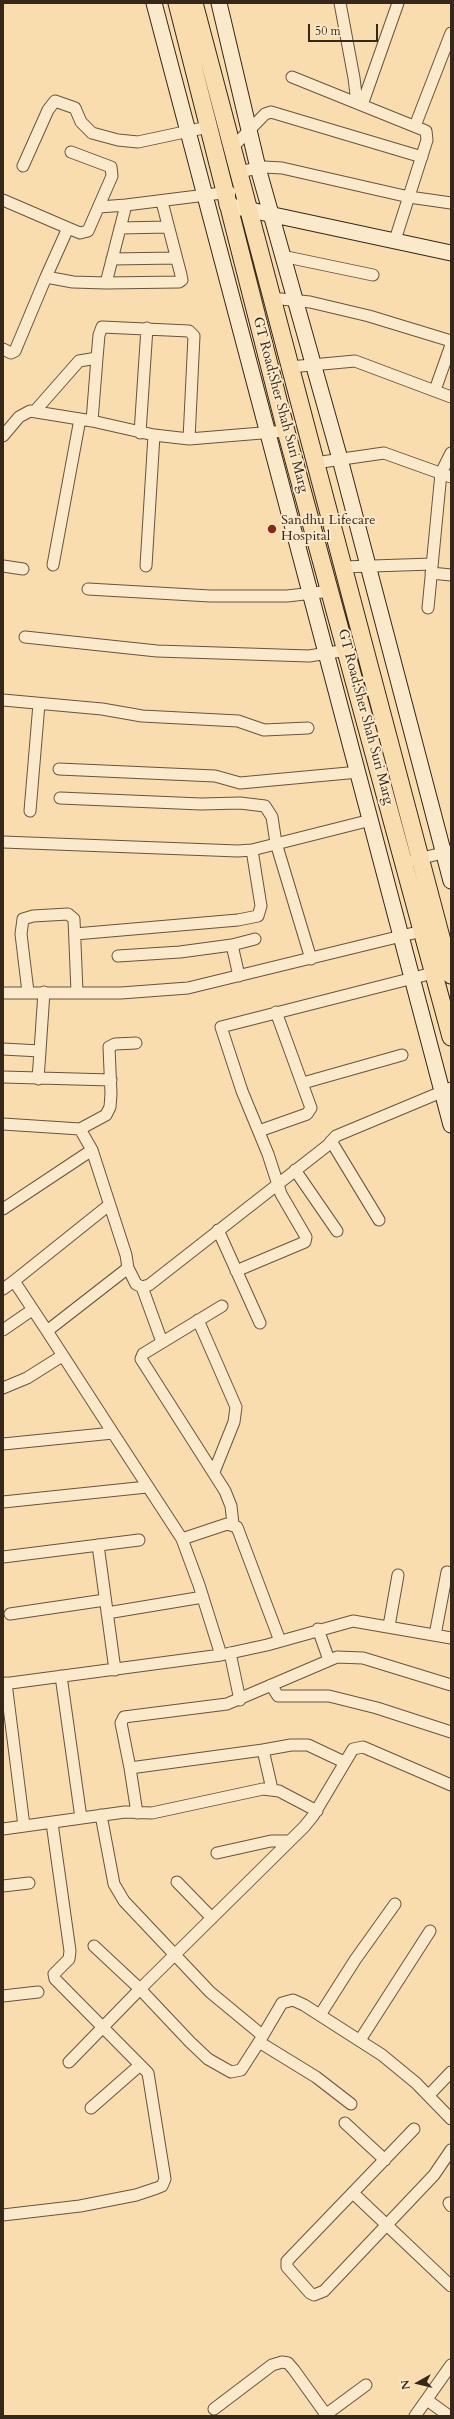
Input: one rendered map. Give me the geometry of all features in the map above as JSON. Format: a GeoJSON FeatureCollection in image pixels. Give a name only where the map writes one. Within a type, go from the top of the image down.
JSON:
{"type":"FeatureCollection","features":[{"type":"Feature","properties":{"kind":"main road"},"geometry":{"type":"LineString","coordinates":[[154,3],[269,433],[326,654],[359,772],[402,935],[412,979],[446,1089],[451,1125]]}},
{"type":"Feature","properties":{"kind":"main road","name":"GT Road;Sher Shah Suri Marg"},"geometry":{"type":"LineString","coordinates":[[177,3],[286,431],[347,650],[412,860],[451,975]]}},
{"type":"Feature","properties":{"kind":"main road","name":"GT Road;Sher Shah Suri Marg"},"geometry":{"type":"LineString","coordinates":[[194,3],[343,567],[412,860],[422,931],[451,1037]]}},
{"type":"Feature","properties":{"kind":"main road"},"geometry":{"type":"LineString","coordinates":[[219,3],[258,168],[294,299],[314,364],[367,566],[447,852],[451,881]]}},
{"type":"Feature","properties":{"kind":"main road"},"geometry":{"type":"LineString","coordinates":[[226,199],[248,211],[395,240],[451,253]]}},
{"type":"Feature","properties":{"kind":"street"},"geometry":{"type":"LineString","coordinates":[[340,3],[359,104]]}},
{"type":"Feature","properties":{"kind":"street"},"geometry":{"type":"LineString","coordinates":[[359,104],[398,3]]}},
{"type":"Feature","properties":{"kind":"street"},"geometry":{"type":"LineString","coordinates":[[415,126],[451,33]]}},
{"type":"Feature","properties":{"kind":"street"},"geometry":{"type":"LineString","coordinates":[[292,78],[426,131],[428,135],[422,157],[395,240]]}},
{"type":"Feature","properties":{"kind":"street"},"geometry":{"type":"LineString","coordinates":[[23,166],[48,110],[55,101],[75,108],[81,122],[92,133],[118,140],[138,142],[208,127]]}},
{"type":"Feature","properties":{"kind":"street"},"geometry":{"type":"LineString","coordinates":[[232,148],[265,114],[271,112],[422,157]]}},
{"type":"Feature","properties":{"kind":"street"},"geometry":{"type":"LineString","coordinates":[[3,200],[68,228],[85,233],[90,227],[99,207],[113,170],[104,163],[71,152]]}},
{"type":"Feature","properties":{"kind":"street"},"geometry":{"type":"LineString","coordinates":[[238,172],[258,168],[282,168],[409,197],[451,203]]}},
{"type":"Feature","properties":{"kind":"street"},"geometry":{"type":"LineString","coordinates":[[99,207],[162,202],[205,196],[226,199],[243,189]]}},
{"type":"Feature","properties":{"kind":"street"},"geometry":{"type":"LineString","coordinates":[[46,277],[73,282],[179,282],[182,278],[162,202]]}},
{"type":"Feature","properties":{"kind":"street"},"geometry":{"type":"LineString","coordinates":[[106,282],[126,205]]}},
{"type":"Feature","properties":{"kind":"street"},"geometry":{"type":"LineString","coordinates":[[120,228],[168,227]]}},
{"type":"Feature","properties":{"kind":"street"},"geometry":{"type":"LineString","coordinates":[[3,349],[11,353],[15,351],[68,228]]}},
{"type":"Feature","properties":{"kind":"street"},"geometry":{"type":"LineString","coordinates":[[282,256],[373,275]]}},
{"type":"Feature","properties":{"kind":"street"},"geometry":{"type":"LineString","coordinates":[[112,259],[176,258]]}},
{"type":"Feature","properties":{"kind":"street"},"geometry":{"type":"LineString","coordinates":[[272,298],[294,299],[369,316],[451,341]]}},
{"type":"Feature","properties":{"kind":"street"},"geometry":{"type":"LineString","coordinates":[[92,421],[99,335],[102,327],[189,331],[193,334],[189,439]]}},
{"type":"Feature","properties":{"kind":"street"},"geometry":{"type":"LineString","coordinates":[[140,433],[147,328]]}},
{"type":"Feature","properties":{"kind":"street"},"geometry":{"type":"LineString","coordinates":[[435,390],[451,344]]}},
{"type":"Feature","properties":{"kind":"street"},"geometry":{"type":"LineString","coordinates":[[34,411],[79,361],[97,358]]}},
{"type":"Feature","properties":{"kind":"street"},"geometry":{"type":"LineString","coordinates":[[290,367],[355,361],[451,397]]}},
{"type":"Feature","properties":{"kind":"street"},"geometry":{"type":"LineString","coordinates":[[3,436],[24,413],[34,411],[92,421],[140,433],[189,439],[286,431]]}},
{"type":"Feature","properties":{"kind":"street"},"geometry":{"type":"LineString","coordinates":[[53,565],[80,419]]}},
{"type":"Feature","properties":{"kind":"street"},"geometry":{"type":"LineString","coordinates":[[146,566],[154,435]]}},
{"type":"Feature","properties":{"kind":"street"},"geometry":{"type":"LineString","coordinates":[[315,463],[384,453],[446,475]]}},
{"type":"Feature","properties":{"kind":"street"},"geometry":{"type":"LineString","coordinates":[[428,608],[432,569],[446,475],[451,453]]}},
{"type":"Feature","properties":{"kind":"street"},"geometry":{"type":"LineString","coordinates":[[3,566],[23,569]]}},
{"type":"Feature","properties":{"kind":"street"},"geometry":{"type":"LineString","coordinates":[[343,567],[367,566],[432,569],[451,575]]}},
{"type":"Feature","properties":{"kind":"street"},"geometry":{"type":"LineString","coordinates":[[88,589],[210,596],[287,596],[331,591]]}},
{"type":"Feature","properties":{"kind":"street"},"geometry":{"type":"LineString","coordinates":[[25,637],[158,651],[309,656],[347,650]]}},
{"type":"Feature","properties":{"kind":"street"},"geometry":{"type":"LineString","coordinates":[[3,700],[102,709],[142,716],[238,721],[264,730],[308,728]]}},
{"type":"Feature","properties":{"kind":"street"},"geometry":{"type":"LineString","coordinates":[[30,811],[39,704]]}},
{"type":"Feature","properties":{"kind":"street"},"geometry":{"type":"LineString","coordinates":[[59,769],[215,776],[240,783],[359,772]]}},
{"type":"Feature","properties":{"kind":"street"},"geometry":{"type":"LineString","coordinates":[[60,798],[262,804],[270,813],[276,843],[311,959]]}},
{"type":"Feature","properties":{"kind":"street"},"geometry":{"type":"LineString","coordinates":[[3,842],[190,850],[252,850],[371,820]]}},
{"type":"Feature","properties":{"kind":"street"},"geometry":{"type":"LineString","coordinates":[[75,934],[238,920],[258,916],[261,911],[252,850]]}},
{"type":"Feature","properties":{"kind":"street"},"geometry":{"type":"LineString","coordinates":[[412,860],[447,852]]}},
{"type":"Feature","properties":{"kind":"street"},"geometry":{"type":"LineString","coordinates":[[28,992],[21,934],[23,919],[34,916],[71,914],[74,919],[77,992]]}},
{"type":"Feature","properties":{"kind":"street"},"geometry":{"type":"LineString","coordinates":[[3,994],[28,992],[121,993],[188,988],[422,931]]}},
{"type":"Feature","properties":{"kind":"street"},"geometry":{"type":"LineString","coordinates":[[118,956],[173,953],[232,945],[255,939]]}},
{"type":"Feature","properties":{"kind":"street"},"geometry":{"type":"LineString","coordinates":[[232,945],[239,976]]}},
{"type":"Feature","properties":{"kind":"street"},"geometry":{"type":"LineString","coordinates":[[236,1271],[306,1240],[305,1233],[281,1194],[259,1131],[242,1091],[221,1028],[222,1026],[433,973]]}},
{"type":"Feature","properties":{"kind":"street"},"geometry":{"type":"LineString","coordinates":[[38,1079],[44,992]]}},
{"type":"Feature","properties":{"kind":"street"},"geometry":{"type":"LineString","coordinates":[[259,1131],[309,1113],[311,1106],[276,1012]]}},
{"type":"Feature","properties":{"kind":"street"},"geometry":{"type":"LineString","coordinates":[[3,1124],[80,1129],[108,1112],[111,1094],[109,1047],[115,1044],[136,1043]]}},
{"type":"Feature","properties":{"kind":"street"},"geometry":{"type":"LineString","coordinates":[[3,1049],[40,1051]]}},
{"type":"Feature","properties":{"kind":"street"},"geometry":{"type":"LineString","coordinates":[[303,1083],[402,1055]]}},
{"type":"Feature","properties":{"kind":"street"},"geometry":{"type":"LineString","coordinates":[[3,1077],[110,1080]]}},
{"type":"Feature","properties":{"kind":"street"},"geometry":{"type":"LineString","coordinates":[[142,1287],[153,1282],[344,1132],[446,1089]]}},
{"type":"Feature","properties":{"kind":"street"},"geometry":{"type":"LineString","coordinates":[[80,1129],[92,1150],[126,1255],[128,1268],[136,1284],[142,1287],[162,1342]]}},
{"type":"Feature","properties":{"kind":"street"},"geometry":{"type":"LineString","coordinates":[[331,1141],[378,1220]]}},
{"type":"Feature","properties":{"kind":"street"},"geometry":{"type":"LineString","coordinates":[[3,1208],[92,1150]]}},
{"type":"Feature","properties":{"kind":"street"},"geometry":{"type":"LineString","coordinates":[[296,1170],[337,1231]]}},
{"type":"Feature","properties":{"kind":"street"},"geometry":{"type":"LineString","coordinates":[[3,1289],[109,1205]]}},
{"type":"Feature","properties":{"kind":"street"},"geometry":{"type":"LineString","coordinates":[[218,1230],[260,1323]]}},
{"type":"Feature","properties":{"kind":"street"},"geometry":{"type":"LineString","coordinates":[[46,1331],[128,1268]]}},
{"type":"Feature","properties":{"kind":"street"},"geometry":{"type":"LineString","coordinates":[[14,1281],[182,1540],[226,1654],[240,1700]]}},
{"type":"Feature","properties":{"kind":"street"},"geometry":{"type":"LineString","coordinates":[[222,1306],[143,1354],[141,1356],[142,1363],[214,1472],[228,1498],[233,1524],[238,1530],[280,1642]]}},
{"type":"Feature","properties":{"kind":"street"},"geometry":{"type":"LineString","coordinates":[[3,1330],[32,1310]]}},
{"type":"Feature","properties":{"kind":"street"},"geometry":{"type":"LineString","coordinates":[[198,1320],[236,1407],[234,1422],[214,1472]]}},
{"type":"Feature","properties":{"kind":"street"},"geometry":{"type":"LineString","coordinates":[[3,1388],[27,1378],[62,1356]]}},
{"type":"Feature","properties":{"kind":"street"},"geometry":{"type":"LineString","coordinates":[[3,1444],[113,1433]]}},
{"type":"Feature","properties":{"kind":"street"},"geometry":{"type":"LineString","coordinates":[[3,1502],[147,1486]]}},
{"type":"Feature","properties":{"kind":"street"},"geometry":{"type":"LineString","coordinates":[[182,1540],[227,1524],[233,1524]]}},
{"type":"Feature","properties":{"kind":"street"},"geometry":{"type":"LineString","coordinates":[[3,1557],[139,1540]]}},
{"type":"Feature","properties":{"kind":"street"},"geometry":{"type":"LineString","coordinates":[[98,1545],[115,1670]]}},
{"type":"Feature","properties":{"kind":"street"},"geometry":{"type":"LineString","coordinates":[[435,1635],[447,1572]]}},
{"type":"Feature","properties":{"kind":"street"},"geometry":{"type":"LineString","coordinates":[[389,1626],[398,1575]]}},
{"type":"Feature","properties":{"kind":"street"},"geometry":{"type":"LineString","coordinates":[[107,1613],[203,1597]]}},
{"type":"Feature","properties":{"kind":"street"},"geometry":{"type":"LineString","coordinates":[[10,1614],[105,1600]]}},
{"type":"Feature","properties":{"kind":"street"},"geometry":{"type":"LineString","coordinates":[[24,1826],[5,1684],[226,1654],[280,1642],[318,1629],[354,1621],[451,1638]]}},
{"type":"Feature","properties":{"kind":"street"},"geometry":{"type":"LineString","coordinates":[[318,1629],[329,1660]]}},
{"type":"Feature","properties":{"kind":"street"},"geometry":{"type":"LineString","coordinates":[[137,1812],[121,1723],[124,1717],[214,1707],[240,1700],[329,1660],[345,1656],[363,1658],[451,1685]]}},
{"type":"Feature","properties":{"kind":"street"},"geometry":{"type":"LineString","coordinates":[[61,1676],[81,1818]]}},
{"type":"Feature","properties":{"kind":"street"},"geometry":{"type":"LineString","coordinates":[[271,1685],[278,1696],[329,1696],[377,1708],[451,1732]]}},
{"type":"Feature","properties":{"kind":"street"},"geometry":{"type":"LineString","coordinates":[[130,1768],[291,1745],[308,1745],[344,1762]]}},
{"type":"Feature","properties":{"kind":"street"},"geometry":{"type":"LineString","coordinates":[[69,2062],[102,2026],[175,1953],[304,1827],[353,1749],[363,1747],[451,1785]]}},
{"type":"Feature","properties":{"kind":"street"},"geometry":{"type":"LineString","coordinates":[[262,1750],[272,1789]]}},
{"type":"Feature","properties":{"kind":"street"},"geometry":{"type":"LineString","coordinates":[[3,1829],[101,1815],[160,1812],[251,1791],[272,1789],[316,1810]]}},
{"type":"Feature","properties":{"kind":"street"},"geometry":{"type":"LineString","coordinates":[[101,1815],[114,1884],[118,1893],[134,1914],[175,1953],[221,2002],[261,2039],[316,2077],[351,2104]]}},
{"type":"Feature","properties":{"kind":"street"},"geometry":{"type":"LineString","coordinates":[[3,2215],[80,2206],[136,2195],[162,2186],[165,2179],[149,2091],[150,2076],[140,2064],[55,1979],[54,1974],[69,1959],[70,1951],[52,1823]]}},
{"type":"Feature","properties":{"kind":"street"},"geometry":{"type":"LineString","coordinates":[[217,1853],[271,1841],[289,1840]]}},
{"type":"Feature","properties":{"kind":"street"},"geometry":{"type":"LineString","coordinates":[[177,1882],[212,1918]]}},
{"type":"Feature","properties":{"kind":"street"},"geometry":{"type":"LineString","coordinates":[[3,1886],[29,1883]]}},
{"type":"Feature","properties":{"kind":"street"},"geometry":{"type":"LineString","coordinates":[[320,2015],[354,1960],[395,1904]]}},
{"type":"Feature","properties":{"kind":"street"},"geometry":{"type":"LineString","coordinates":[[360,2040],[430,1931]]}},
{"type":"Feature","properties":{"kind":"street"},"geometry":{"type":"LineString","coordinates":[[94,1946],[140,1989],[208,2059],[231,2072],[241,2070],[261,2039],[280,2005],[285,2001],[293,2000],[320,2015],[390,2060],[429,2095],[451,2119]]}},
{"type":"Feature","properties":{"kind":"street"},"geometry":{"type":"LineString","coordinates":[[3,1996],[38,1992]]}},
{"type":"Feature","properties":{"kind":"street"},"geometry":{"type":"LineString","coordinates":[[91,2108],[140,2064]]}},
{"type":"Feature","properties":{"kind":"street"},"geometry":{"type":"LineString","coordinates":[[429,2095],[451,2072]]}},
{"type":"Feature","properties":{"kind":"street"},"geometry":{"type":"LineString","coordinates":[[345,2123],[385,2160]]}},
{"type":"Feature","properties":{"kind":"street"},"geometry":{"type":"LineString","coordinates":[[414,2129],[287,2261],[287,2267],[306,2290],[314,2295],[321,2294],[388,2226],[434,2175],[451,2150]]}},
{"type":"Feature","properties":{"kind":"street"},"geometry":{"type":"LineString","coordinates":[[354,2193],[451,2286]]}},
{"type":"Feature","properties":{"kind":"street"},"geometry":{"type":"LineString","coordinates":[[214,2409],[272,2365],[282,2362],[288,2363],[294,2370],[326,2416],[366,2385]]}},
{"type":"Feature","properties":{"kind":"street"},"geometry":{"type":"LineString","coordinates":[[415,2416],[451,2365]]}},
{"type":"Feature","properties":{"kind":"street"},"geometry":{"type":"LineString","coordinates":[[427,2400],[449,2416]]}},
{"type":"Feature","properties":{"kind":"place","name":"Sandhu Lifecare Hospital"},"geometry":{"type":"Point","coordinates":[272,529]}}]}
